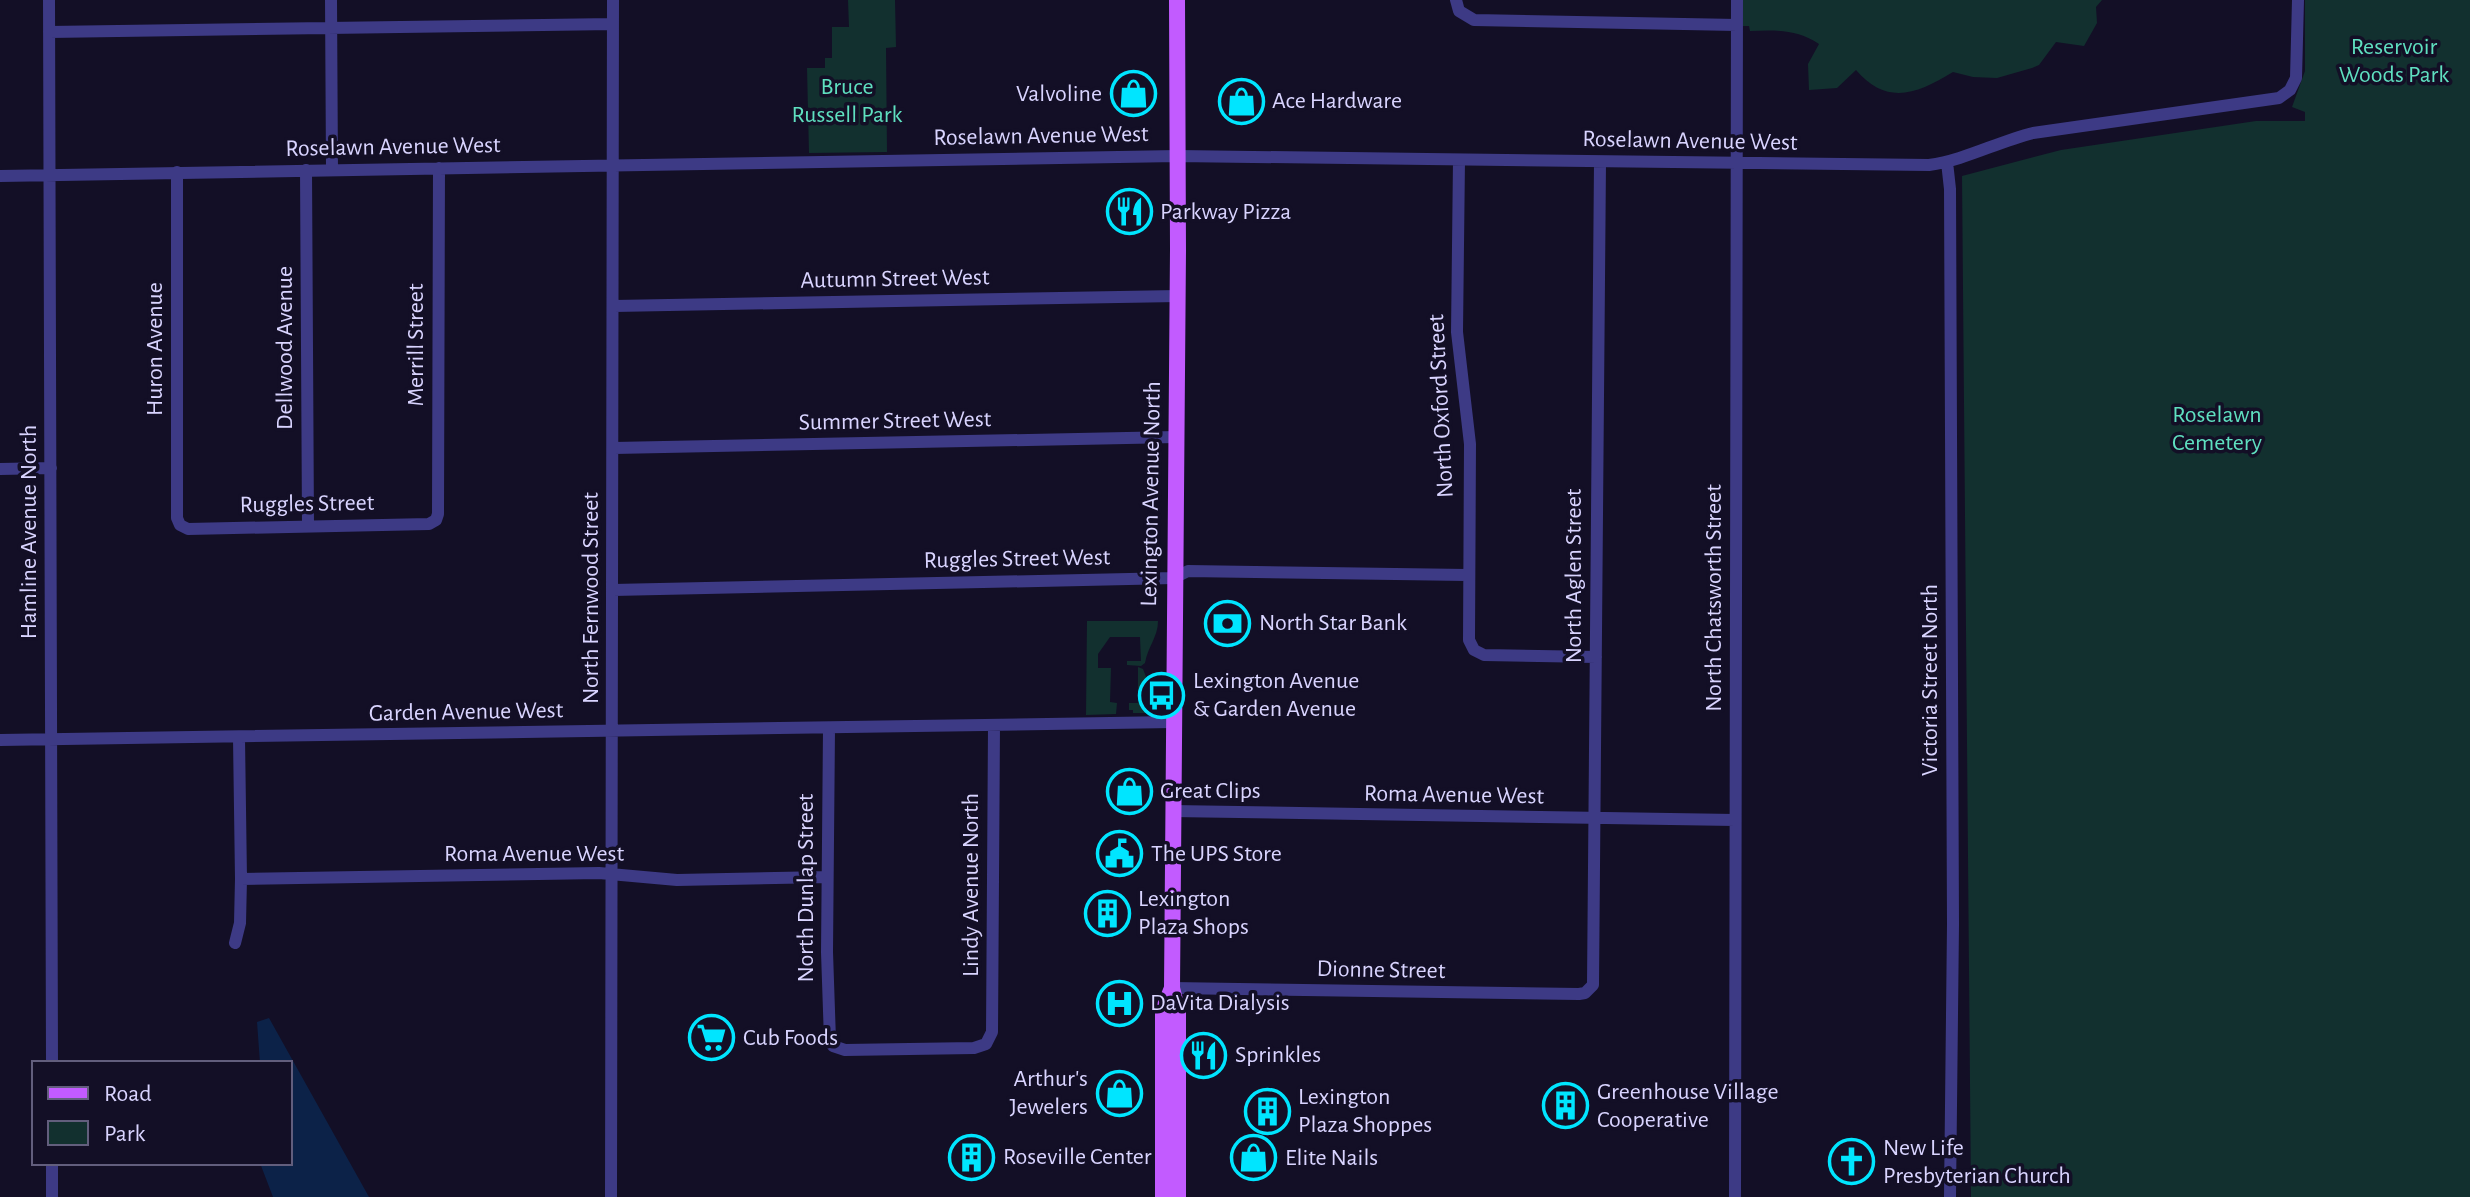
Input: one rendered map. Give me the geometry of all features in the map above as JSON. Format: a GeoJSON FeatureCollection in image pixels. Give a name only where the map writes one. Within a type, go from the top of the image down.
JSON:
{"type":"FeatureCollection","features":[{"type":"Feature","properties":{"kind":"main road","name":"Lexington Avenue North"},"geometry":{"type":"LineString","coordinates":[[1177,0],[1178,296],[1172,988],[1178,1012],[1178,1197]]}},
{"type":"Feature","properties":{"kind":"main road","name":"Lexington Avenue North"},"geometry":{"type":"LineString","coordinates":[[1163,1197],[1163,1010],[1172,988]]}},
{"type":"Feature","properties":{"kind":"street","name":"Hamline Avenue North"},"geometry":{"type":"LineString","coordinates":[[49,0],[52,1061]]}},
{"type":"Feature","properties":{"kind":"street"},"geometry":{"type":"LineString","coordinates":[[331,0],[332,169]]}},
{"type":"Feature","properties":{"kind":"street","name":"North Fernwood Street"},"geometry":{"type":"LineString","coordinates":[[611,1197],[613,0]]}},
{"type":"Feature","properties":{"kind":"street"},"geometry":{"type":"LineString","coordinates":[[1456,0],[1463,15],[1474,20],[1737,25]]}},
{"type":"Feature","properties":{"kind":"street","name":"North Chatsworth Street"},"geometry":{"type":"LineString","coordinates":[[1735,1197],[1737,0]]}},
{"type":"Feature","properties":{"kind":"street","name":"Roselawn Avenue West"},"geometry":{"type":"LineString","coordinates":[[0,176],[1177,156],[1908,166],[1947,162],[2008,139],[2077,126],[2182,113],[2285,95],[2294,85],[2297,71],[2298,0]]}},
{"type":"Feature","properties":{"kind":"street"},"geometry":{"type":"LineString","coordinates":[[49,32],[613,24]]}},
{"type":"Feature","properties":{"kind":"street","name":"North Oxford Street"},"geometry":{"type":"LineString","coordinates":[[1459,160],[1457,332],[1470,444],[1469,640],[1474,650],[1484,655],[1596,657]]}},
{"type":"Feature","properties":{"kind":"street","name":"North Aglen Street"},"geometry":{"type":"LineString","coordinates":[[1589,990],[1595,979],[1593,819],[1600,162]]}},
{"type":"Feature","properties":{"kind":"street","name":"Victoria Street North"},"geometry":{"type":"LineString","coordinates":[[1947,162],[1950,189],[1953,924],[1950,1197]]}},
{"type":"Feature","properties":{"kind":"street","name":"Merrill Street"},"geometry":{"type":"LineString","coordinates":[[436,520],[439,168]]}},
{"type":"Feature","properties":{"kind":"street","name":"Dellwood Avenue"},"geometry":{"type":"LineString","coordinates":[[306,170],[308,526]]}},
{"type":"Feature","properties":{"kind":"street","name":"Huron Avenue"},"geometry":{"type":"LineString","coordinates":[[177,172],[177,518],[180,525]]}},
{"type":"Feature","properties":{"kind":"street","name":"Autumn Street West"},"geometry":{"type":"LineString","coordinates":[[614,306],[1178,296]]}},
{"type":"Feature","properties":{"kind":"street","name":"Summer Street West"},"geometry":{"type":"LineString","coordinates":[[614,448],[1176,437]]}},
{"type":"Feature","properties":{"kind":"street"},"geometry":{"type":"LineString","coordinates":[[0,469],[51,468]]}},
{"type":"Feature","properties":{"kind":"street","name":"Ruggles Street"},"geometry":{"type":"LineString","coordinates":[[180,525],[188,529],[429,524],[436,520]]}},
{"type":"Feature","properties":{"kind":"street","name":"Ruggles Street West"},"geometry":{"type":"LineString","coordinates":[[613,590],[1174,578],[1188,571],[1467,575]]}},
{"type":"Feature","properties":{"kind":"street","name":"Garden Avenue West"},"geometry":{"type":"LineString","coordinates":[[0,740],[1173,722]]}},
{"type":"Feature","properties":{"kind":"street","name":"Lindy Avenue North"},"geometry":{"type":"LineString","coordinates":[[833,1046],[845,1050],[931,1049],[974,1048],[986,1044],[992,1032],[994,726]]}},
{"type":"Feature","properties":{"kind":"street","name":"North Dunlap Street"},"geometry":{"type":"LineString","coordinates":[[829,729],[828,1032],[833,1046]]}},
{"type":"Feature","properties":{"kind":"street"},"geometry":{"type":"LineString","coordinates":[[235,943],[240,923],[241,879],[239,738]]}},
{"type":"Feature","properties":{"kind":"street","name":"Roma Avenue West"},"geometry":{"type":"LineString","coordinates":[[1172,811],[1735,820]]}},
{"type":"Feature","properties":{"kind":"street","name":"Roma Avenue West"},"geometry":{"type":"LineString","coordinates":[[241,879],[613,873],[677,880],[827,877]]}},
{"type":"Feature","properties":{"kind":"street","name":"Dionne Street"},"geometry":{"type":"LineString","coordinates":[[1172,988],[1579,994],[1589,990]]}},
{"type":"Feature","properties":{"kind":"street"},"geometry":{"type":"LineString","coordinates":[[52,1165],[52,1197]]}},
{"type":"Feature","properties":{"kind":"green space","name":"Bruce Russell Park"},"geometry":{"type":"Polygon","coordinates":[[[848,0],[895,0],[896,47],[886,48],[887,152],[809,153],[807,68],[825,68],[825,58],[832,58],[832,27],[849,27],[848,0]]]}},
{"type":"Feature","properties":{"kind":"green space"},"geometry":{"type":"Polygon","coordinates":[[[1743,0],[2102,0],[2096,7],[2097,23],[2084,46],[2056,42],[2039,65],[2032,68],[1997,78],[1953,72],[1927,86],[1903,93],[1879,89],[1856,70],[1837,88],[1809,90],[1808,64],[1819,44],[1794,33],[1750,31],[1749,26],[1743,26],[1743,0]]]}},
{"type":"Feature","properties":{"kind":"green space","name":"Roselawn Cemetery"},"geometry":{"type":"Polygon","coordinates":[[[2305,0],[2470,0],[2470,1197],[1971,1197],[1962,176],[2061,150],[2256,121],[2305,121],[2305,112],[2292,107],[2305,71],[2305,0]]]}},
{"type":"Feature","properties":{"kind":"green space"},"geometry":{"type":"Polygon","coordinates":[[[1087,621],[1158,621],[1145,663],[1141,666],[1127,665],[1127,661],[1141,661],[1140,637],[1110,637],[1098,654],[1098,668],[1111,668],[1110,702],[1117,703],[1116,714],[1086,715],[1087,621]]]}},
{"type":"Feature","properties":{"kind":"green space"},"geometry":{"type":"Polygon","coordinates":[[[1138,667],[1143,669],[1153,695],[1159,700],[1159,710],[1154,713],[1133,713],[1129,710],[1129,703],[1138,703],[1138,667]]]}},
{"type":"Feature","properties":{"kind":"water"},"geometry":{"type":"Polygon","coordinates":[[[269,1018],[369,1197],[273,1197],[261,1165],[292,1165],[292,1061],[260,1061],[257,1022],[269,1018]]]}},
{"type":"Feature","properties":{"kind":"place","name":"Valvoline"},"geometry":{"type":"Point","coordinates":[1133,94]}},
{"type":"Feature","properties":{"kind":"place","name":"Ace Hardware"},"geometry":{"type":"Point","coordinates":[1241,101]}},
{"type":"Feature","properties":{"kind":"place","name":"Parkway Pizza"},"geometry":{"type":"Point","coordinates":[1129,212]}},
{"type":"Feature","properties":{"kind":"place","name":"North Star Bank"},"geometry":{"type":"Point","coordinates":[1228,623]}},
{"type":"Feature","properties":{"kind":"place","name":"Lexington Avenue & Garden Avenue"},"geometry":{"type":"Point","coordinates":[1162,695]}},
{"type":"Feature","properties":{"kind":"place","name":"Great Clips"},"geometry":{"type":"Point","coordinates":[1129,791]}},
{"type":"Feature","properties":{"kind":"place","name":"The UPS Store"},"geometry":{"type":"Point","coordinates":[1120,854]}},
{"type":"Feature","properties":{"kind":"place","name":"Lexington Plaza Shops"},"geometry":{"type":"Point","coordinates":[1107,913]}},
{"type":"Feature","properties":{"kind":"place","name":"DaVita Dialysis"},"geometry":{"type":"Point","coordinates":[1119,1003]}},
{"type":"Feature","properties":{"kind":"place","name":"Cub Foods"},"geometry":{"type":"Point","coordinates":[712,1038]}},
{"type":"Feature","properties":{"kind":"place","name":"Sprinkles"},"geometry":{"type":"Point","coordinates":[1204,1055]}},
{"type":"Feature","properties":{"kind":"place","name":"Arthur's Jewelers"},"geometry":{"type":"Point","coordinates":[1119,1093]}},
{"type":"Feature","properties":{"kind":"place","name":"Greenhouse Village Cooperative"},"geometry":{"type":"Point","coordinates":[1566,1106]}},
{"type":"Feature","properties":{"kind":"place","name":"Lexington Plaza Shoppes"},"geometry":{"type":"Point","coordinates":[1267,1111]}},
{"type":"Feature","properties":{"kind":"place","name":"Roseville Center"},"geometry":{"type":"Point","coordinates":[972,1157]}},
{"type":"Feature","properties":{"kind":"place","name":"Elite Nails"},"geometry":{"type":"Point","coordinates":[1254,1158]}},
{"type":"Feature","properties":{"kind":"place","name":"New Life Presbyterian Church"},"geometry":{"type":"Point","coordinates":[1852,1162]}},
{"type":"Feature","properties":{"kind":"park label","name":"Reservoir Woods Park"},"geometry":{"type":"Point","coordinates":[2394,61]}}]}
